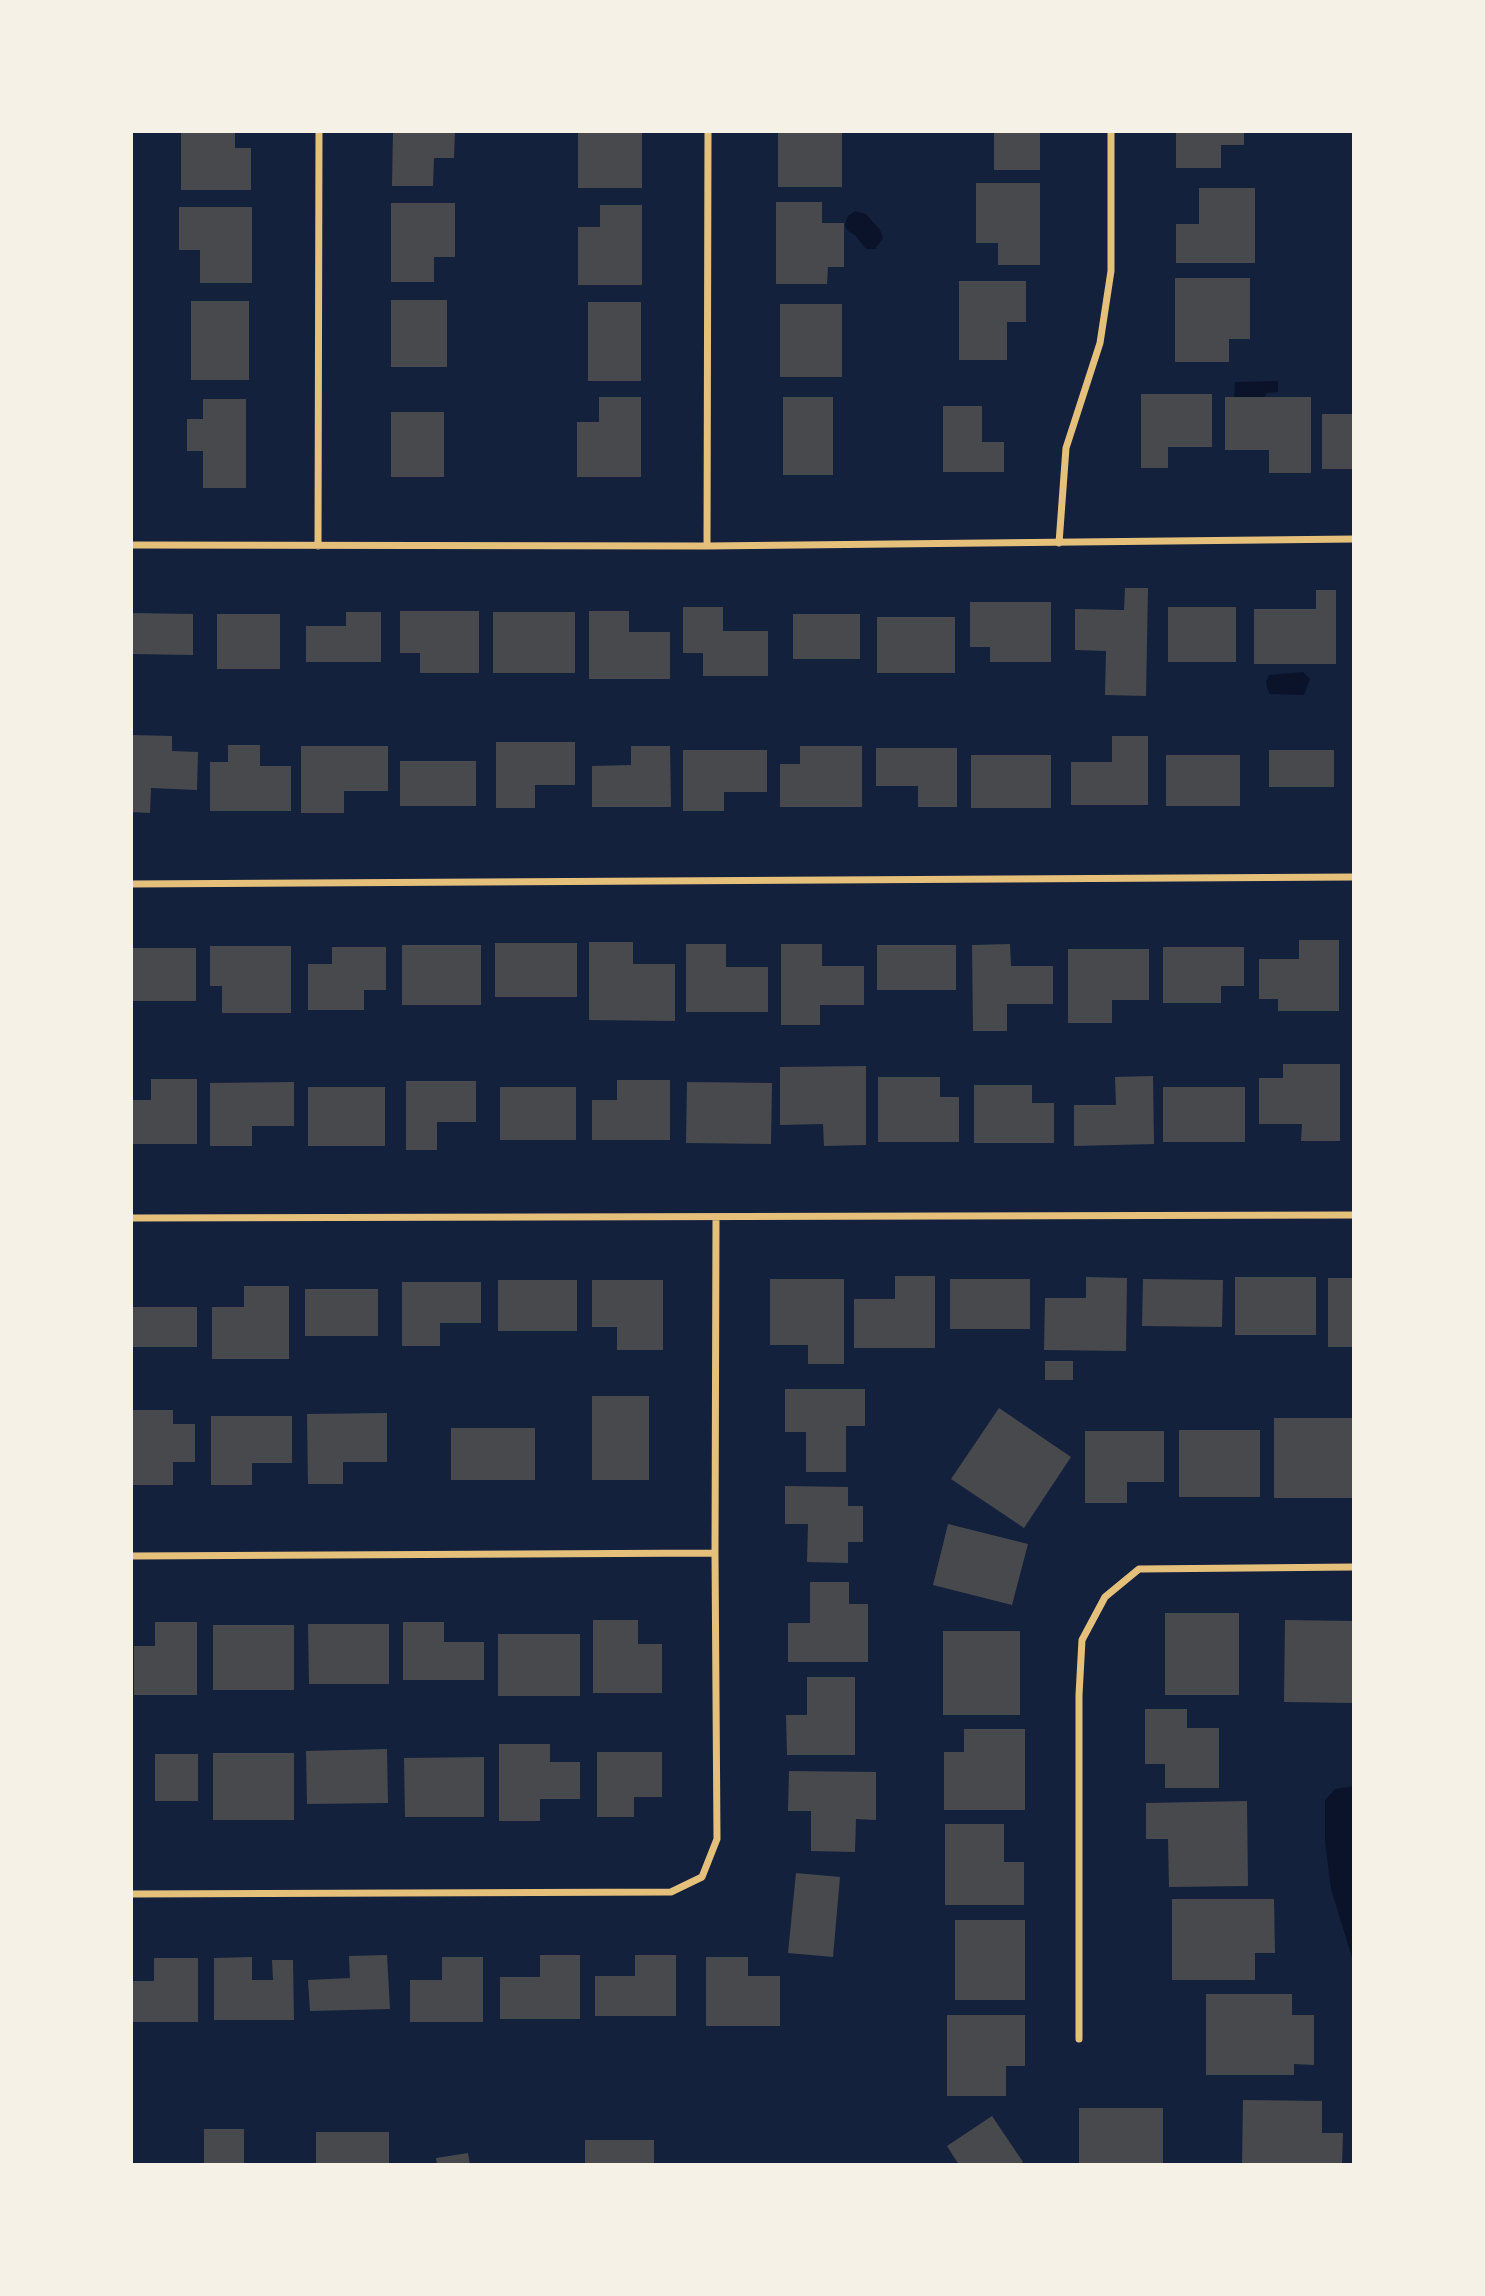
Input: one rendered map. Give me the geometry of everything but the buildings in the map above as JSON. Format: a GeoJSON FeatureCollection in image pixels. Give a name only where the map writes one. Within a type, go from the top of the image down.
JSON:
{"type":"FeatureCollection","features":[{"type":"Feature","properties":{"kind":"street"},"geometry":{"type":"LineString","coordinates":[[318,546],[319,131]]}},
{"type":"Feature","properties":{"kind":"street"},"geometry":{"type":"LineString","coordinates":[[707,546],[708,131]]}},
{"type":"Feature","properties":{"kind":"street"},"geometry":{"type":"LineString","coordinates":[[1059,543],[1066,448],[1100,343],[1111,271],[1111,131]]}},
{"type":"Feature","properties":{"kind":"street"},"geometry":{"type":"LineString","coordinates":[[131,545],[707,546],[1354,539]]}},
{"type":"Feature","properties":{"kind":"street"},"geometry":{"type":"LineString","coordinates":[[131,884],[1354,877]]}},
{"type":"Feature","properties":{"kind":"street"},"geometry":{"type":"LineString","coordinates":[[131,1218],[1354,1215]]}},
{"type":"Feature","properties":{"kind":"street"},"geometry":{"type":"LineString","coordinates":[[131,1894],[671,1892],[702,1877],[717,1839],[716,1217]]}},
{"type":"Feature","properties":{"kind":"street"},"geometry":{"type":"LineString","coordinates":[[131,1556],[715,1553]]}},
{"type":"Feature","properties":{"kind":"street"},"geometry":{"type":"LineString","coordinates":[[1079,2039],[1079,1695],[1082,1640],[1105,1597],[1139,1569],[1354,1567]]}},
{"type":"Feature","properties":{"kind":"water"},"geometry":{"type":"Polygon","coordinates":[[[855,211],[866,214],[880,230],[883,238],[875,249],[866,249],[845,226],[847,217],[855,211]]]}},
{"type":"Feature","properties":{"kind":"water"},"geometry":{"type":"Polygon","coordinates":[[[1278,381],[1278,392],[1267,393],[1264,398],[1234,402],[1235,382],[1278,381]]]}},
{"type":"Feature","properties":{"kind":"water"},"geometry":{"type":"Polygon","coordinates":[[[1303,672],[1310,679],[1304,695],[1270,694],[1266,682],[1269,675],[1303,672]]]}},
{"type":"Feature","properties":{"kind":"water"},"geometry":{"type":"Polygon","coordinates":[[[1354,1786],[1354,1964],[1331,1889],[1325,1842],[1325,1800],[1335,1789],[1354,1786]]]}}]}
